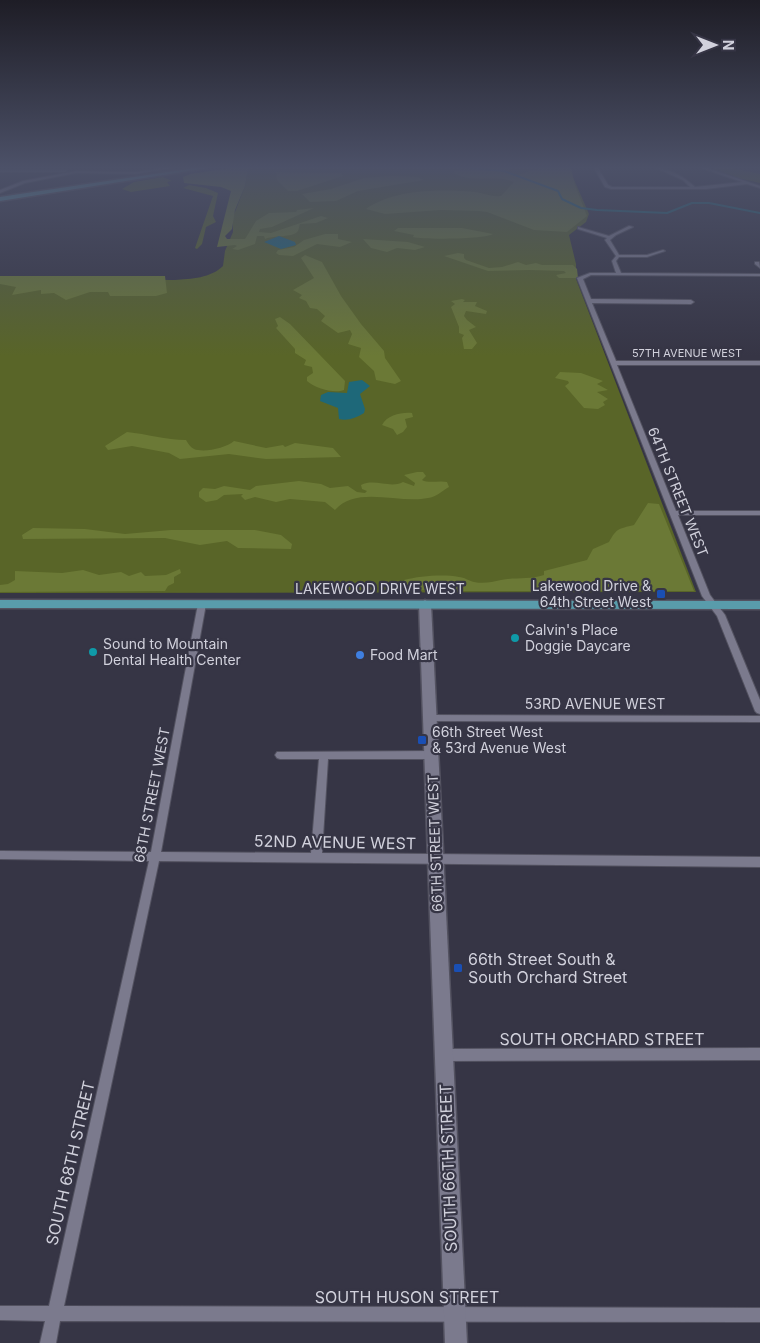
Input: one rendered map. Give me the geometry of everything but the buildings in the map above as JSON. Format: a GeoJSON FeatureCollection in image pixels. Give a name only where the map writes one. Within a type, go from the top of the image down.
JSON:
{"type":"FeatureCollection","features":[{"type":"Feature","properties":{"kind":"main road","name":"LAKEWOOD DRIVE WEST"},"geometry":{"type":"LineString","coordinates":[[0,604],[760,605]]}},
{"type":"Feature","properties":{"kind":"street"},"geometry":{"type":"LineString","coordinates":[[589,231],[609,237],[623,231]]}},
{"type":"Feature","properties":{"kind":"street"},"geometry":{"type":"LineString","coordinates":[[609,237],[607,241],[618,256]]}},
{"type":"Feature","properties":{"kind":"street"},"geometry":{"type":"LineString","coordinates":[[618,256],[647,256],[663,251]]}},
{"type":"Feature","properties":{"kind":"street"},"geometry":{"type":"LineString","coordinates":[[618,256],[614,261],[619,274],[760,275]]}},
{"type":"Feature","properties":{"kind":"street","name":"64TH STREET WEST"},"geometry":{"type":"LineString","coordinates":[[619,274],[590,274],[582,275],[580,278],[706,596],[721,615],[760,711]]}},
{"type":"Feature","properties":{"kind":"street"},"geometry":{"type":"LineString","coordinates":[[589,302],[690,302]]}},
{"type":"Feature","properties":{"kind":"street","name":"57TH AVENUE WEST"},"geometry":{"type":"LineString","coordinates":[[614,363],[760,363]]}},
{"type":"Feature","properties":{"kind":"street"},"geometry":{"type":"LineString","coordinates":[[672,512],[760,513]]}},
{"type":"Feature","properties":{"kind":"street","name":"68TH STREET WEST"},"geometry":{"type":"LineString","coordinates":[[126,991],[156,856],[202,604]]}},
{"type":"Feature","properties":{"kind":"street","name":"66TH STREET WEST"},"geometry":{"type":"LineString","coordinates":[[425,604],[442,992]]}},
{"type":"Feature","properties":{"kind":"street","name":"53RD AVENUE WEST"},"geometry":{"type":"LineString","coordinates":[[429,718],[760,718]]}},
{"type":"Feature","properties":{"kind":"street"},"geometry":{"type":"LineString","coordinates":[[280,755],[432,755]]}},
{"type":"Feature","properties":{"kind":"street"},"geometry":{"type":"LineString","coordinates":[[316,857],[324,755]]}},
{"type":"Feature","properties":{"kind":"street","name":"52ND AVENUE WEST"},"geometry":{"type":"LineString","coordinates":[[0,855],[760,862]]}},
{"type":"Feature","properties":{"kind":"street","name":"SOUTH 68TH STREET"},"geometry":{"type":"LineString","coordinates":[[48,1343],[126,991]]}},
{"type":"Feature","properties":{"kind":"street","name":"SOUTH 66TH STREET"},"geometry":{"type":"LineString","coordinates":[[442,992],[456,1343]]}},
{"type":"Feature","properties":{"kind":"street","name":"SOUTH ORCHARD STREET"},"geometry":{"type":"LineString","coordinates":[[444,1055],[760,1054]]}},
{"type":"Feature","properties":{"kind":"street","name":"SOUTH HUSON STREET"},"geometry":{"type":"LineString","coordinates":[[0,1313],[760,1315]]}},
{"type":"Feature","properties":{"kind":"green space"},"geometry":{"type":"Polygon","coordinates":[[[201,231],[205,231],[202,244],[197,249],[195,248],[201,231]]]}},
{"type":"Feature","properties":{"kind":"green space"},"geometry":{"type":"Polygon","coordinates":[[[221,231],[230,231],[225,236],[227,239],[245,239],[250,231],[271,233],[278,231],[298,231],[292,235],[265,239],[264,236],[257,236],[255,244],[238,250],[232,249],[237,246],[235,245],[217,247],[221,231]]]}},
{"type":"Feature","properties":{"kind":"green space"},"geometry":{"type":"Polygon","coordinates":[[[394,231],[476,231],[493,234],[468,238],[442,239],[413,237],[414,235],[394,231]]]}},
{"type":"Feature","properties":{"kind":"green space"},"geometry":{"type":"Polygon","coordinates":[[[575,231],[569,235],[576,264],[576,279],[696,592],[0,593],[0,279],[175,280],[201,277],[213,273],[223,266],[225,251],[233,232],[575,231]]]}},
{"type":"Feature","properties":{"kind":"green space"},"geometry":{"type":"Polygon","coordinates":[[[325,234],[338,234],[338,239],[352,242],[340,247],[317,244],[293,256],[276,253],[278,250],[294,247],[304,240],[325,234]]]}},
{"type":"Feature","properties":{"kind":"green space"},"geometry":{"type":"Polygon","coordinates":[[[363,239],[408,242],[425,247],[415,250],[397,248],[387,252],[371,248],[363,239]]]}},
{"type":"Feature","properties":{"kind":"green space"},"geometry":{"type":"Polygon","coordinates":[[[458,253],[464,254],[466,260],[489,268],[502,267],[518,262],[526,265],[536,263],[542,265],[573,265],[577,269],[578,278],[559,278],[556,275],[566,273],[564,271],[488,271],[444,256],[458,253]]]}},
{"type":"Feature","properties":{"kind":"green space"},"geometry":{"type":"Polygon","coordinates":[[[305,255],[322,262],[341,296],[384,351],[385,358],[401,381],[395,384],[376,380],[374,371],[359,357],[361,348],[348,344],[352,334],[350,330],[338,333],[321,321],[325,316],[317,309],[310,308],[306,301],[299,298],[302,295],[293,290],[314,278],[301,258],[305,255]]]}},
{"type":"Feature","properties":{"kind":"green space"},"geometry":{"type":"Polygon","coordinates":[[[0,276],[165,276],[167,293],[156,296],[110,296],[108,292],[90,292],[66,300],[54,293],[41,294],[41,290],[12,295],[16,287],[0,284],[0,276]]]}},
{"type":"Feature","properties":{"kind":"green space"},"geometry":{"type":"Polygon","coordinates":[[[465,300],[463,302],[477,302],[475,306],[487,311],[486,314],[466,311],[464,316],[476,327],[469,330],[477,343],[472,349],[464,349],[462,338],[464,335],[459,333],[459,327],[451,307],[455,304],[451,301],[465,300]]]}},
{"type":"Feature","properties":{"kind":"green space"},"geometry":{"type":"Polygon","coordinates":[[[280,317],[290,324],[345,381],[344,390],[325,390],[307,381],[307,377],[313,373],[312,367],[304,365],[306,360],[295,353],[295,349],[276,328],[278,326],[275,319],[280,317]]]}},
{"type":"Feature","properties":{"kind":"green space"},"geometry":{"type":"Polygon","coordinates":[[[560,372],[581,373],[603,381],[597,384],[608,390],[597,392],[608,399],[603,402],[605,405],[598,409],[584,408],[565,386],[569,383],[568,381],[555,378],[560,372]]]}},
{"type":"Feature","properties":{"kind":"green space"},"geometry":{"type":"Polygon","coordinates":[[[412,413],[413,417],[405,419],[407,427],[397,435],[393,429],[382,425],[387,419],[395,415],[412,413]]]}},
{"type":"Feature","properties":{"kind":"green space"},"geometry":{"type":"Polygon","coordinates":[[[127,432],[186,440],[191,447],[198,450],[215,449],[226,446],[234,441],[266,448],[283,445],[285,447],[295,443],[333,448],[341,457],[266,459],[229,454],[180,459],[169,453],[132,446],[108,450],[105,446],[127,432]]]}},
{"type":"Feature","properties":{"kind":"green space"},"geometry":{"type":"Polygon","coordinates":[[[423,472],[426,476],[422,480],[428,482],[447,482],[449,487],[428,498],[354,498],[335,510],[325,502],[290,499],[276,502],[255,497],[245,500],[241,496],[243,494],[224,495],[217,500],[206,502],[199,497],[199,492],[203,488],[215,489],[224,486],[250,490],[256,486],[299,481],[321,484],[330,488],[348,486],[357,492],[365,493],[367,491],[362,489],[361,485],[366,483],[398,484],[403,482],[414,486],[415,483],[404,475],[423,472]]]}},
{"type":"Feature","properties":{"kind":"green space"},"geometry":{"type":"Polygon","coordinates":[[[648,503],[659,504],[694,591],[445,591],[420,590],[404,584],[404,580],[431,576],[461,577],[481,583],[544,575],[544,571],[587,560],[593,549],[609,542],[618,530],[634,525],[648,503]]]}},
{"type":"Feature","properties":{"kind":"green space"},"geometry":{"type":"Polygon","coordinates":[[[33,528],[85,529],[125,534],[171,530],[255,530],[281,535],[292,544],[291,549],[238,548],[227,541],[200,545],[165,538],[23,539],[22,535],[33,528]]]}},
{"type":"Feature","properties":{"kind":"green space"},"geometry":{"type":"Polygon","coordinates":[[[180,569],[181,573],[174,577],[174,583],[168,586],[165,591],[0,592],[0,585],[8,584],[15,580],[15,571],[62,573],[83,570],[99,575],[121,572],[129,576],[141,572],[145,576],[166,575],[180,569]]]}},
{"type":"Feature","properties":{"kind":"water"},"geometry":{"type":"Polygon","coordinates":[[[279,236],[295,242],[296,245],[281,249],[264,242],[279,236]]]}},
{"type":"Feature","properties":{"kind":"water"},"geometry":{"type":"Polygon","coordinates":[[[362,380],[370,386],[360,394],[365,409],[364,413],[358,416],[349,419],[339,419],[338,408],[320,401],[321,395],[328,392],[347,393],[349,382],[362,380]]]}},
{"type":"Feature","properties":{"kind":"place","name":"Lakewood Drive & 64th Street West"},"geometry":{"type":"Point","coordinates":[661,594]}},
{"type":"Feature","properties":{"kind":"place","name":"Calvin's Place Doggie Daycare"},"geometry":{"type":"Point","coordinates":[515,638]}},
{"type":"Feature","properties":{"kind":"place","name":"Sound to Mountain Dental Health Center"},"geometry":{"type":"Point","coordinates":[93,652]}},
{"type":"Feature","properties":{"kind":"place","name":"Food Mart"},"geometry":{"type":"Point","coordinates":[360,655]}},
{"type":"Feature","properties":{"kind":"place","name":"66th Street West & 53rd Avenue West"},"geometry":{"type":"Point","coordinates":[422,740]}},
{"type":"Feature","properties":{"kind":"place","name":"66th Street South & South Orchard Street"},"geometry":{"type":"Point","coordinates":[458,968]}}]}
